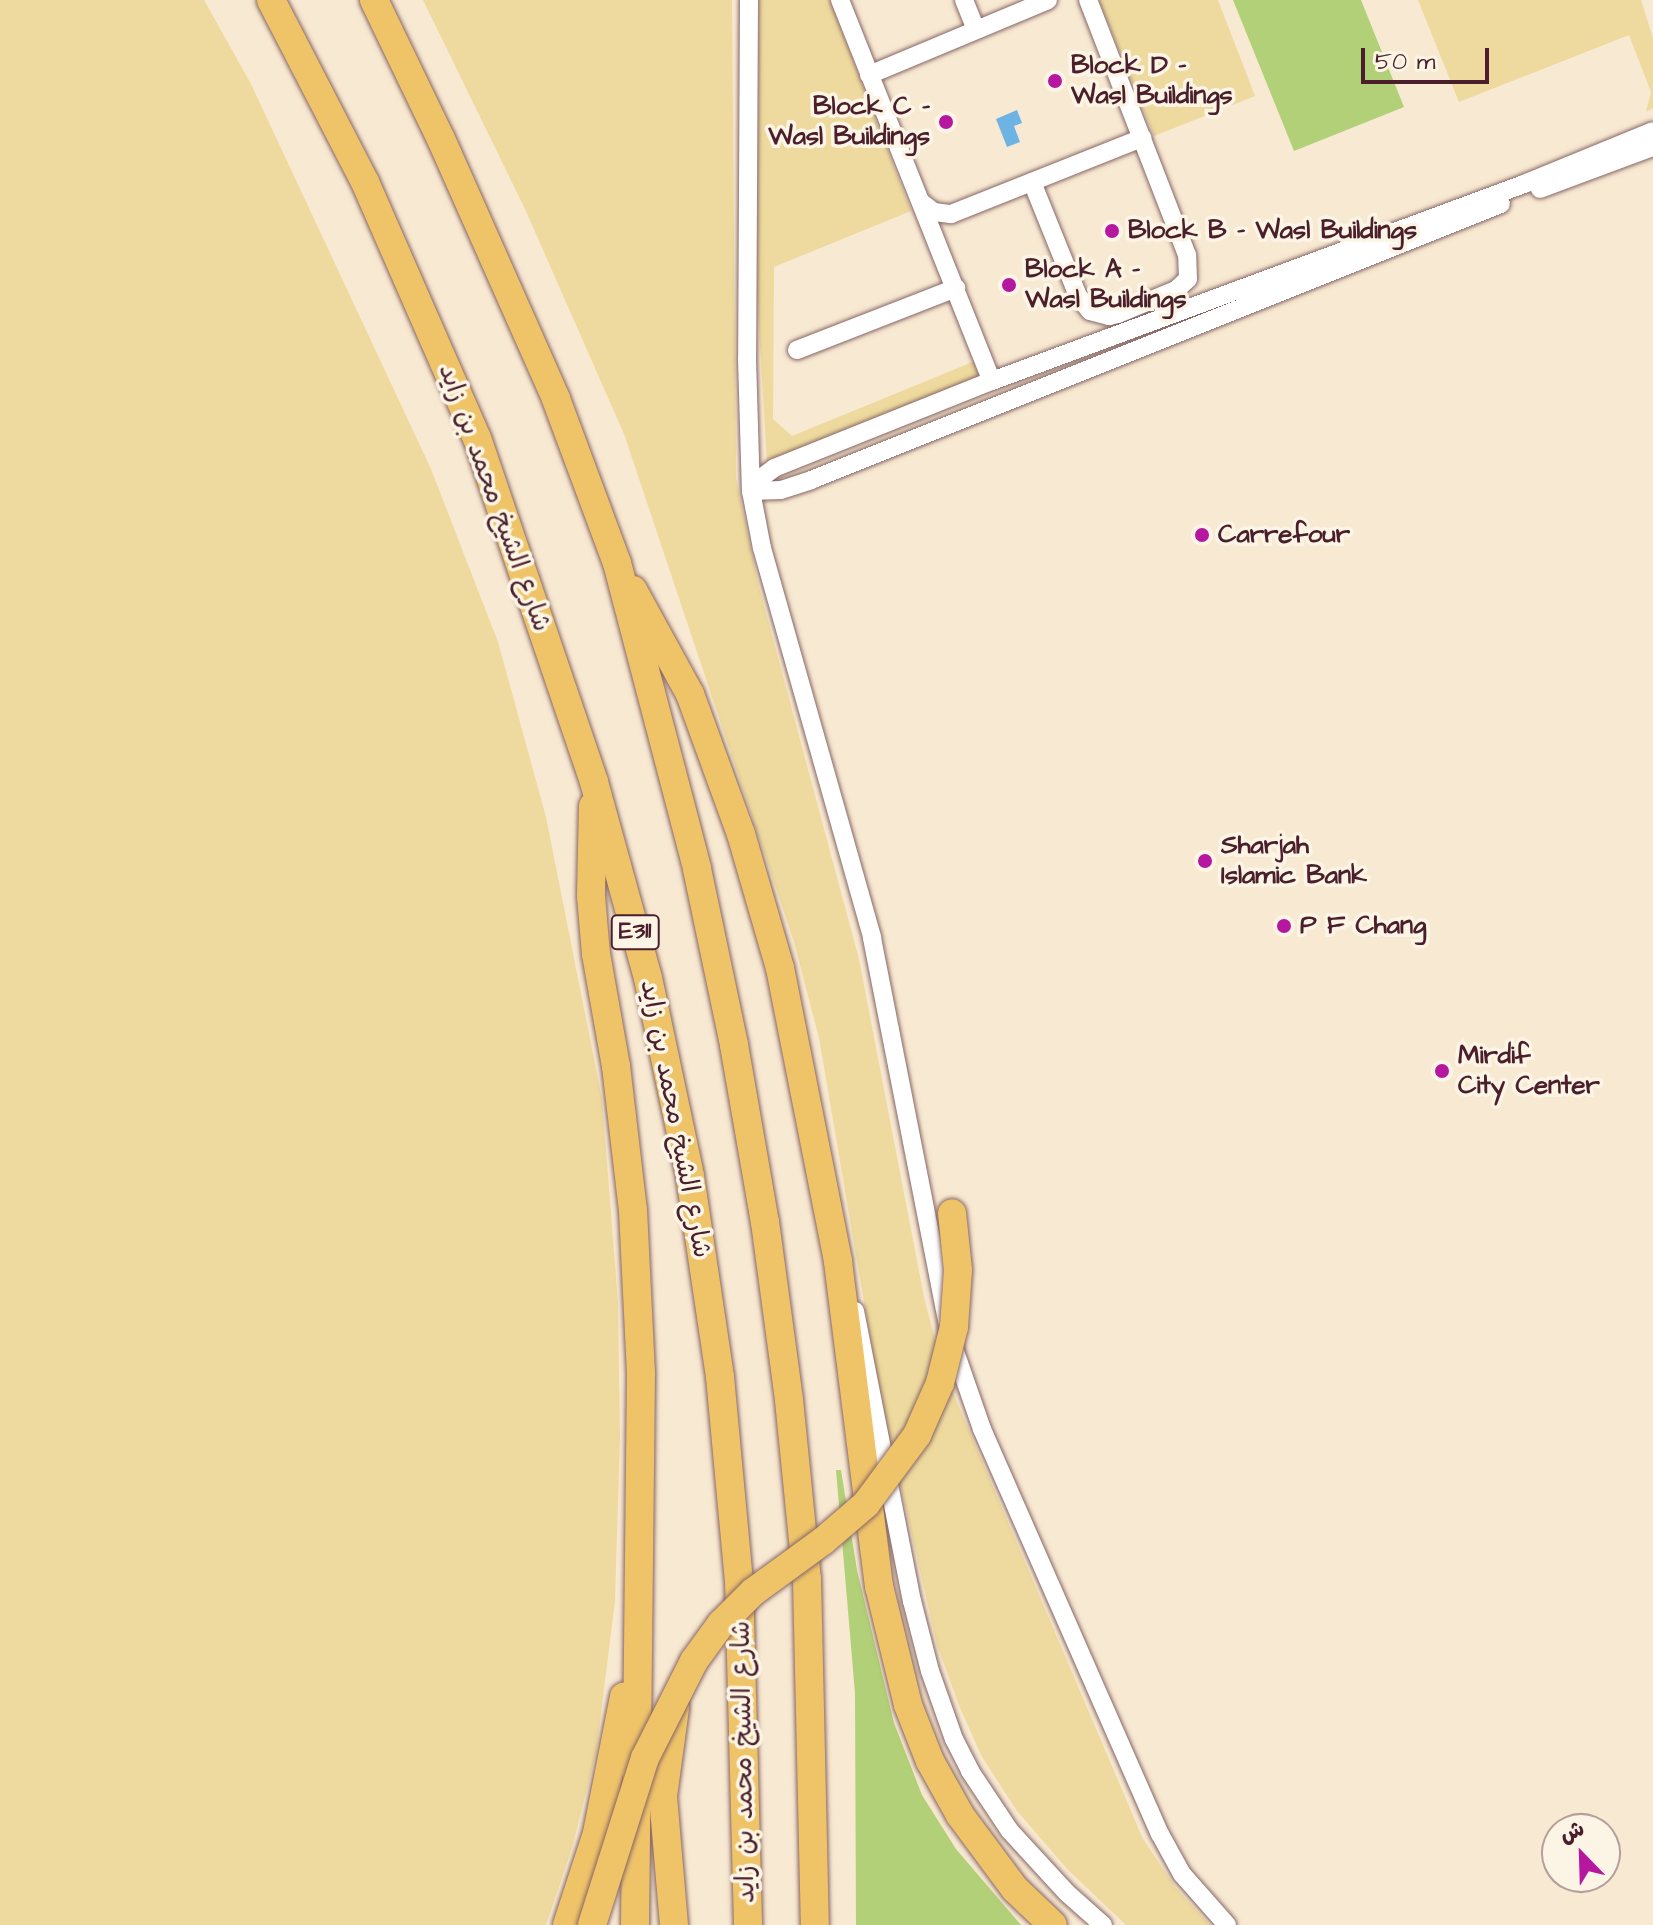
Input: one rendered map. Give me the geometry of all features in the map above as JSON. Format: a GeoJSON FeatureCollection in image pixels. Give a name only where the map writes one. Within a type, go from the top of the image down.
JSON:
{"type":"FeatureCollection","features":[{"type":"Feature","properties":{"kind":"highway","name":"شارع الشيخ محمد بن زايد"},"geometry":{"type":"LineString","coordinates":[[271,0],[365,182],[477,438],[594,782],[661,1039],[690,1176],[720,1377],[739,1580],[748,1925]]}},
{"type":"Feature","properties":{"kind":"highway"},"geometry":{"type":"LineString","coordinates":[[374,0],[441,139],[556,399],[617,563],[697,869],[734,1045],[765,1222],[789,1400],[807,1579],[815,1925]]}},
{"type":"Feature","properties":{"kind":"highway"},"geometry":{"type":"LineString","coordinates":[[617,563],[657,627],[690,694],[741,834],[780,968],[838,1262],[879,1586],[908,1705],[930,1761],[960,1815],[1015,1889],[1053,1925]]}},
{"type":"Feature","properties":{"kind":"highway"},"geometry":{"type":"LineString","coordinates":[[594,782],[591,896],[596,954],[616,1066],[633,1210],[641,1373],[635,1925]]}},
{"type":"Feature","properties":{"kind":"highway"},"geometry":{"type":"LineString","coordinates":[[592,1925],[645,1758],[683,1681],[707,1642],[736,1608],[856,1514],[885,1483],[917,1435],[940,1383],[954,1327],[958,1270],[952,1213]]}},
{"type":"Feature","properties":{"kind":"highway"},"geometry":{"type":"LineString","coordinates":[[567,1925],[597,1833],[616,1747],[640,1598]]}},
{"type":"Feature","properties":{"kind":"highway"},"geometry":{"type":"LineString","coordinates":[[674,1925],[663,1796],[669,1738],[683,1681]]}},
{"type":"Feature","properties":{"kind":"street"},"geometry":{"type":"LineString","coordinates":[[749,0],[746,74],[751,488],[762,548],[872,938],[940,1294],[965,1385],[1165,1844],[1196,1893],[1227,1925]]}},
{"type":"Feature","properties":{"kind":"street"},"geometry":{"type":"LineString","coordinates":[[840,0],[992,381]]}},
{"type":"Feature","properties":{"kind":"street"},"geometry":{"type":"LineString","coordinates":[[964,0],[976,30]]}},
{"type":"Feature","properties":{"kind":"street"},"geometry":{"type":"LineString","coordinates":[[869,75],[1048,0]]}},
{"type":"Feature","properties":{"kind":"street"},"geometry":{"type":"LineString","coordinates":[[1032,182],[1082,304],[1099,315],[1118,314],[1176,290],[1188,279],[1190,270],[1142,138],[1086,2]]}},
{"type":"Feature","properties":{"kind":"street"},"geometry":{"type":"LineString","coordinates":[[1616,154],[1653,119]]}},
{"type":"Feature","properties":{"kind":"street"},"geometry":{"type":"LineString","coordinates":[[751,488],[781,490],[811,480],[1229,315],[1527,194],[1616,154],[1653,131]]}},
{"type":"Feature","properties":{"kind":"street"},"geometry":{"type":"LineString","coordinates":[[921,202],[934,212],[951,214],[1142,138]]}},
{"type":"Feature","properties":{"kind":"street"},"geometry":{"type":"LineString","coordinates":[[751,488],[774,468],[992,381],[1524,184],[1616,154],[1653,147]]}},
{"type":"Feature","properties":{"kind":"street"},"geometry":{"type":"LineString","coordinates":[[1616,154],[1653,156]]}},
{"type":"Feature","properties":{"kind":"street"},"geometry":{"type":"LineString","coordinates":[[1229,315],[1238,297],[1297,274],[1329,254]]}},
{"type":"Feature","properties":{"kind":"street"},"geometry":{"type":"LineString","coordinates":[[797,350],[956,288]]}},
{"type":"Feature","properties":{"kind":"street"},"geometry":{"type":"LineString","coordinates":[[978,413],[981,402],[990,395],[1097,353],[1120,334]]}},
{"type":"Feature","properties":{"kind":"street"},"geometry":{"type":"LineString","coordinates":[[838,1262],[859,1324],[900,1549],[940,1705],[970,1771],[1010,1831],[1067,1893],[1103,1925]]}},
{"type":"Feature","properties":{"kind":"green space"},"geometry":{"type":"Polygon","coordinates":[[[1233,0],[1361,0],[1404,107],[1294,151],[1233,0]]]}},
{"type":"Feature","properties":{"kind":"green space"},"geometry":{"type":"Polygon","coordinates":[[[836,1470],[841,1470],[857,1570],[894,1723],[922,1795],[956,1849],[1021,1925],[856,1925],[855,1693],[836,1470]]]}},
{"type":"Feature","properties":{"kind":"sand"},"geometry":{"type":"Polygon","coordinates":[[[0,0],[204,0],[251,84],[431,469],[498,642],[546,817],[602,1099],[618,1302],[620,1437],[615,1601],[596,1753],[572,1848],[546,1925],[0,1925],[0,0]]]}},
{"type":"Feature","properties":{"kind":"sand"},"geometry":{"type":"Polygon","coordinates":[[[423,0],[732,0],[736,478],[758,583],[859,959],[924,1297],[942,1367],[1143,1839],[1176,1888],[1210,1925],[1126,1925],[1068,1870],[1017,1811],[982,1757],[960,1708],[937,1645],[880,1396],[819,1038],[794,942],[624,434],[525,209],[423,0]]]}},
{"type":"Feature","properties":{"kind":"sand"},"geometry":{"type":"Polygon","coordinates":[[[759,0],[830,0],[911,211],[774,267],[773,419],[792,436],[975,361],[985,381],[767,463],[757,294],[759,0]]]}},
{"type":"Feature","properties":{"kind":"sand"},"geometry":{"type":"Polygon","coordinates":[[[1099,0],[1218,0],[1255,96],[1154,136],[1099,0]]]}},
{"type":"Feature","properties":{"kind":"sand"},"geometry":{"type":"Polygon","coordinates":[[[1418,0],[1641,0],[1653,38],[1653,108],[1646,112],[1651,92],[1629,35],[1459,102],[1418,0]]]}},
{"type":"Feature","properties":{"kind":"water"},"geometry":{"type":"Polygon","coordinates":[[[1017,110],[1022,123],[1014,126],[1020,142],[1007,147],[996,119],[1017,110]]]}},
{"type":"Feature","properties":{"kind":"place","name":"Block D - Wasl Buildings"},"geometry":{"type":"Point","coordinates":[1055,81]}},
{"type":"Feature","properties":{"kind":"place","name":"Block C - Wasl Buildings"},"geometry":{"type":"Point","coordinates":[946,122]}},
{"type":"Feature","properties":{"kind":"place","name":"Block B - Wasl Buildings"},"geometry":{"type":"Point","coordinates":[1112,231]}},
{"type":"Feature","properties":{"kind":"place","name":"Block A - Wasl Buildings"},"geometry":{"type":"Point","coordinates":[1009,285]}},
{"type":"Feature","properties":{"kind":"place","name":"Carrefour"},"geometry":{"type":"Point","coordinates":[1202,535]}},
{"type":"Feature","properties":{"kind":"place","name":"Sharjah Islamic Bank"},"geometry":{"type":"Point","coordinates":[1205,861]}},
{"type":"Feature","properties":{"kind":"place","name":"P F Chang"},"geometry":{"type":"Point","coordinates":[1284,926]}},
{"type":"Feature","properties":{"kind":"place","name":"Mirdif City Center"},"geometry":{"type":"Point","coordinates":[1442,1071]}}]}
